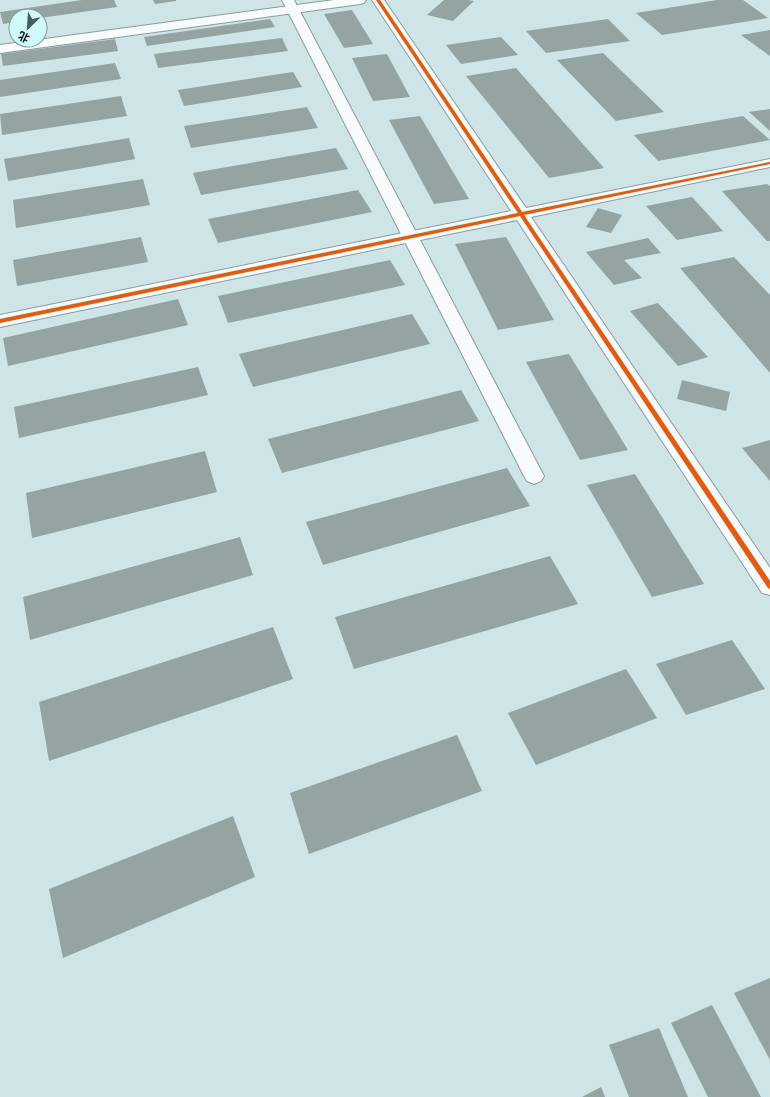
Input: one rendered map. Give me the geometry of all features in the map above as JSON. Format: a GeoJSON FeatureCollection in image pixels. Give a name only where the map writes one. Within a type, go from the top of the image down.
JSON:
{"type":"FeatureCollection","features":[{"type":"Feature","properties":{"kind":"street"},"geometry":{"type":"LineString","coordinates":[[0,49],[291,5],[360,0]]}},
{"type":"Feature","properties":{"kind":"street"},"geometry":{"type":"LineString","coordinates":[[378,0],[770,586]]}},
{"type":"Feature","properties":{"kind":"street"},"geometry":{"type":"LineString","coordinates":[[291,5],[534,476]]}},
{"type":"Feature","properties":{"kind":"street"},"geometry":{"type":"LineString","coordinates":[[0,321],[770,163]]}},
{"type":"Feature","properties":{"kind":"building"},"geometry":{"type":"Polygon","coordinates":[[[82,0],[114,0],[117,7],[48,17],[48,8],[27,8],[82,0]]]}},
{"type":"Feature","properties":{"kind":"building"},"geometry":{"type":"Polygon","coordinates":[[[153,0],[176,0],[176,1],[155,4],[153,0]]]}},
{"type":"Feature","properties":{"kind":"building"},"geometry":{"type":"Polygon","coordinates":[[[444,0],[474,1],[453,21],[427,15],[444,0]]]}},
{"type":"Feature","properties":{"kind":"building"},"geometry":{"type":"Polygon","coordinates":[[[717,0],[743,0],[768,18],[662,35],[636,13],[717,0]]]}},
{"type":"Feature","properties":{"kind":"building"},"geometry":{"type":"Polygon","coordinates":[[[352,10],[373,44],[344,48],[324,14],[352,10]]]}},
{"type":"Feature","properties":{"kind":"building"},"geometry":{"type":"Polygon","coordinates":[[[8,11],[8,23],[3,24],[0,12],[8,11]]]}},
{"type":"Feature","properties":{"kind":"building"},"geometry":{"type":"Polygon","coordinates":[[[270,19],[275,27],[147,46],[144,37],[270,19]]]}},
{"type":"Feature","properties":{"kind":"building"},"geometry":{"type":"Polygon","coordinates":[[[608,19],[630,41],[546,53],[526,31],[608,19]]]}},
{"type":"Feature","properties":{"kind":"building"},"geometry":{"type":"Polygon","coordinates":[[[770,30],[770,56],[741,35],[770,30]]]}},
{"type":"Feature","properties":{"kind":"building"},"geometry":{"type":"Polygon","coordinates":[[[501,37],[518,55],[461,64],[446,45],[501,37]]]}},
{"type":"Feature","properties":{"kind":"building"},"geometry":{"type":"Polygon","coordinates":[[[282,38],[288,51],[158,68],[154,54],[282,38]]]}},
{"type":"Feature","properties":{"kind":"building"},"geometry":{"type":"Polygon","coordinates":[[[115,39],[118,51],[3,66],[1,54],[115,39]]]}},
{"type":"Feature","properties":{"kind":"building"},"geometry":{"type":"Polygon","coordinates":[[[603,53],[664,112],[616,121],[557,60],[603,53]]]}},
{"type":"Feature","properties":{"kind":"building"},"geometry":{"type":"Polygon","coordinates":[[[387,54],[410,97],[373,101],[352,58],[387,54]]]}},
{"type":"Feature","properties":{"kind":"building"},"geometry":{"type":"Polygon","coordinates":[[[115,63],[121,79],[0,97],[0,80],[115,63]]]}},
{"type":"Feature","properties":{"kind":"building"},"geometry":{"type":"Polygon","coordinates":[[[516,68],[604,168],[549,178],[466,76],[516,68]]]}},
{"type":"Feature","properties":{"kind":"building"},"geometry":{"type":"Polygon","coordinates":[[[293,72],[302,87],[184,106],[178,90],[293,72]]]}},
{"type":"Feature","properties":{"kind":"building"},"geometry":{"type":"Polygon","coordinates":[[[121,96],[127,116],[2,135],[0,114],[121,96]]]}},
{"type":"Feature","properties":{"kind":"building"},"geometry":{"type":"Polygon","coordinates":[[[307,107],[318,128],[191,148],[184,126],[307,107]]]}},
{"type":"Feature","properties":{"kind":"building"},"geometry":{"type":"Polygon","coordinates":[[[770,109],[770,131],[749,112],[770,109]]]}},
{"type":"Feature","properties":{"kind":"building"},"geometry":{"type":"Polygon","coordinates":[[[420,116],[469,199],[434,204],[389,120],[420,116]]]}},
{"type":"Feature","properties":{"kind":"building"},"geometry":{"type":"Polygon","coordinates":[[[743,116],[770,140],[658,161],[634,135],[743,116]]]}},
{"type":"Feature","properties":{"kind":"building"},"geometry":{"type":"Polygon","coordinates":[[[129,138],[135,159],[8,181],[4,159],[129,138]]]}},
{"type":"Feature","properties":{"kind":"building"},"geometry":{"type":"Polygon","coordinates":[[[336,148],[348,169],[201,195],[193,173],[336,148]]]}},
{"type":"Feature","properties":{"kind":"building"},"geometry":{"type":"Polygon","coordinates":[[[143,179],[150,205],[16,228],[13,200],[143,179]]]}},
{"type":"Feature","properties":{"kind":"building"},"geometry":{"type":"Polygon","coordinates":[[[767,184],[770,186],[770,241],[767,241],[722,191],[767,184]]]}},
{"type":"Feature","properties":{"kind":"building"},"geometry":{"type":"Polygon","coordinates":[[[358,190],[372,212],[218,243],[208,219],[358,190]]]}},
{"type":"Feature","properties":{"kind":"building"},"geometry":{"type":"Polygon","coordinates":[[[692,197],[723,231],[677,240],[646,206],[692,197]]]}},
{"type":"Feature","properties":{"kind":"building"},"geometry":{"type":"Polygon","coordinates":[[[598,208],[622,215],[611,233],[586,227],[598,208]]]}},
{"type":"Feature","properties":{"kind":"building"},"geometry":{"type":"Polygon","coordinates":[[[141,237],[148,262],[17,286],[13,260],[141,237]]]}},
{"type":"Feature","properties":{"kind":"building"},"geometry":{"type":"Polygon","coordinates":[[[506,237],[554,320],[498,330],[455,244],[506,237]]]}},
{"type":"Feature","properties":{"kind":"building"},"geometry":{"type":"Polygon","coordinates":[[[648,238],[661,253],[624,260],[642,278],[614,285],[586,252],[648,238]]]}},
{"type":"Feature","properties":{"kind":"building"},"geometry":{"type":"Polygon","coordinates":[[[734,257],[770,295],[770,373],[680,268],[734,257]]]}},
{"type":"Feature","properties":{"kind":"building"},"geometry":{"type":"Polygon","coordinates":[[[390,260],[405,285],[228,323],[218,296],[390,260]]]}},
{"type":"Feature","properties":{"kind":"building"},"geometry":{"type":"Polygon","coordinates":[[[178,299],[188,325],[8,366],[3,338],[178,299]]]}},
{"type":"Feature","properties":{"kind":"building"},"geometry":{"type":"Polygon","coordinates":[[[658,303],[708,357],[678,366],[630,311],[658,303]]]}},
{"type":"Feature","properties":{"kind":"building"},"geometry":{"type":"Polygon","coordinates":[[[412,314],[430,344],[253,387],[239,354],[412,314]]]}},
{"type":"Feature","properties":{"kind":"building"},"geometry":{"type":"Polygon","coordinates":[[[569,354],[628,450],[580,460],[526,362],[569,354]]]}},
{"type":"Feature","properties":{"kind":"building"},"geometry":{"type":"Polygon","coordinates":[[[198,367],[208,395],[19,438],[14,407],[198,367]]]}},
{"type":"Feature","properties":{"kind":"building"},"geometry":{"type":"Polygon","coordinates":[[[682,380],[730,392],[726,411],[677,399],[682,380]]]}},
{"type":"Feature","properties":{"kind":"building"},"geometry":{"type":"Polygon","coordinates":[[[461,390],[479,421],[282,473],[268,439],[461,390]]]}},
{"type":"Feature","properties":{"kind":"building"},"geometry":{"type":"Polygon","coordinates":[[[770,440],[770,481],[742,448],[770,440]]]}},
{"type":"Feature","properties":{"kind":"building"},"geometry":{"type":"Polygon","coordinates":[[[205,451],[217,492],[32,538],[26,493],[205,451]]]}},
{"type":"Feature","properties":{"kind":"building"},"geometry":{"type":"Polygon","coordinates":[[[507,468],[530,506],[323,565],[306,522],[507,468]]]}},
{"type":"Feature","properties":{"kind":"building"},"geometry":{"type":"Polygon","coordinates":[[[635,474],[704,584],[652,597],[587,485],[635,474]]]}},
{"type":"Feature","properties":{"kind":"building"},"geometry":{"type":"Polygon","coordinates":[[[240,537],[253,575],[30,640],[23,597],[240,537]]]}},
{"type":"Feature","properties":{"kind":"building"},"geometry":{"type":"Polygon","coordinates":[[[550,556],[578,604],[354,669],[335,617],[550,556]]]}},
{"type":"Feature","properties":{"kind":"building"},"geometry":{"type":"Polygon","coordinates":[[[273,627],[293,679],[49,761],[39,702],[273,627]]]}},
{"type":"Feature","properties":{"kind":"building"},"geometry":{"type":"Polygon","coordinates":[[[732,640],[765,689],[686,715],[656,664],[732,640]]]}},
{"type":"Feature","properties":{"kind":"building"},"geometry":{"type":"Polygon","coordinates":[[[626,669],[657,718],[536,765],[508,713],[626,669]]]}},
{"type":"Feature","properties":{"kind":"building"},"geometry":{"type":"Polygon","coordinates":[[[457,735],[482,791],[309,854],[290,793],[457,735]]]}},
{"type":"Feature","properties":{"kind":"building"},"geometry":{"type":"Polygon","coordinates":[[[233,816],[255,877],[63,958],[49,889],[233,816]]]}},
{"type":"Feature","properties":{"kind":"building"},"geometry":{"type":"Polygon","coordinates":[[[770,978],[770,1060],[734,993],[770,978]]]}},
{"type":"Feature","properties":{"kind":"building"},"geometry":{"type":"Polygon","coordinates":[[[712,1005],[761,1097],[708,1097],[671,1023],[712,1005]]]}},
{"type":"Feature","properties":{"kind":"building"},"geometry":{"type":"Polygon","coordinates":[[[659,1028],[688,1097],[629,1097],[609,1045],[659,1028]]]}},
{"type":"Feature","properties":{"kind":"building"},"geometry":{"type":"Polygon","coordinates":[[[601,1087],[605,1097],[582,1097],[601,1087]]]}},
{"type":"Feature","properties":{"kind":"cycle path"},"geometry":{"type":"LineString","coordinates":[[378,0],[770,586]]}},
{"type":"Feature","properties":{"kind":"cycle path"},"geometry":{"type":"LineString","coordinates":[[0,321],[770,163]]}}]}
